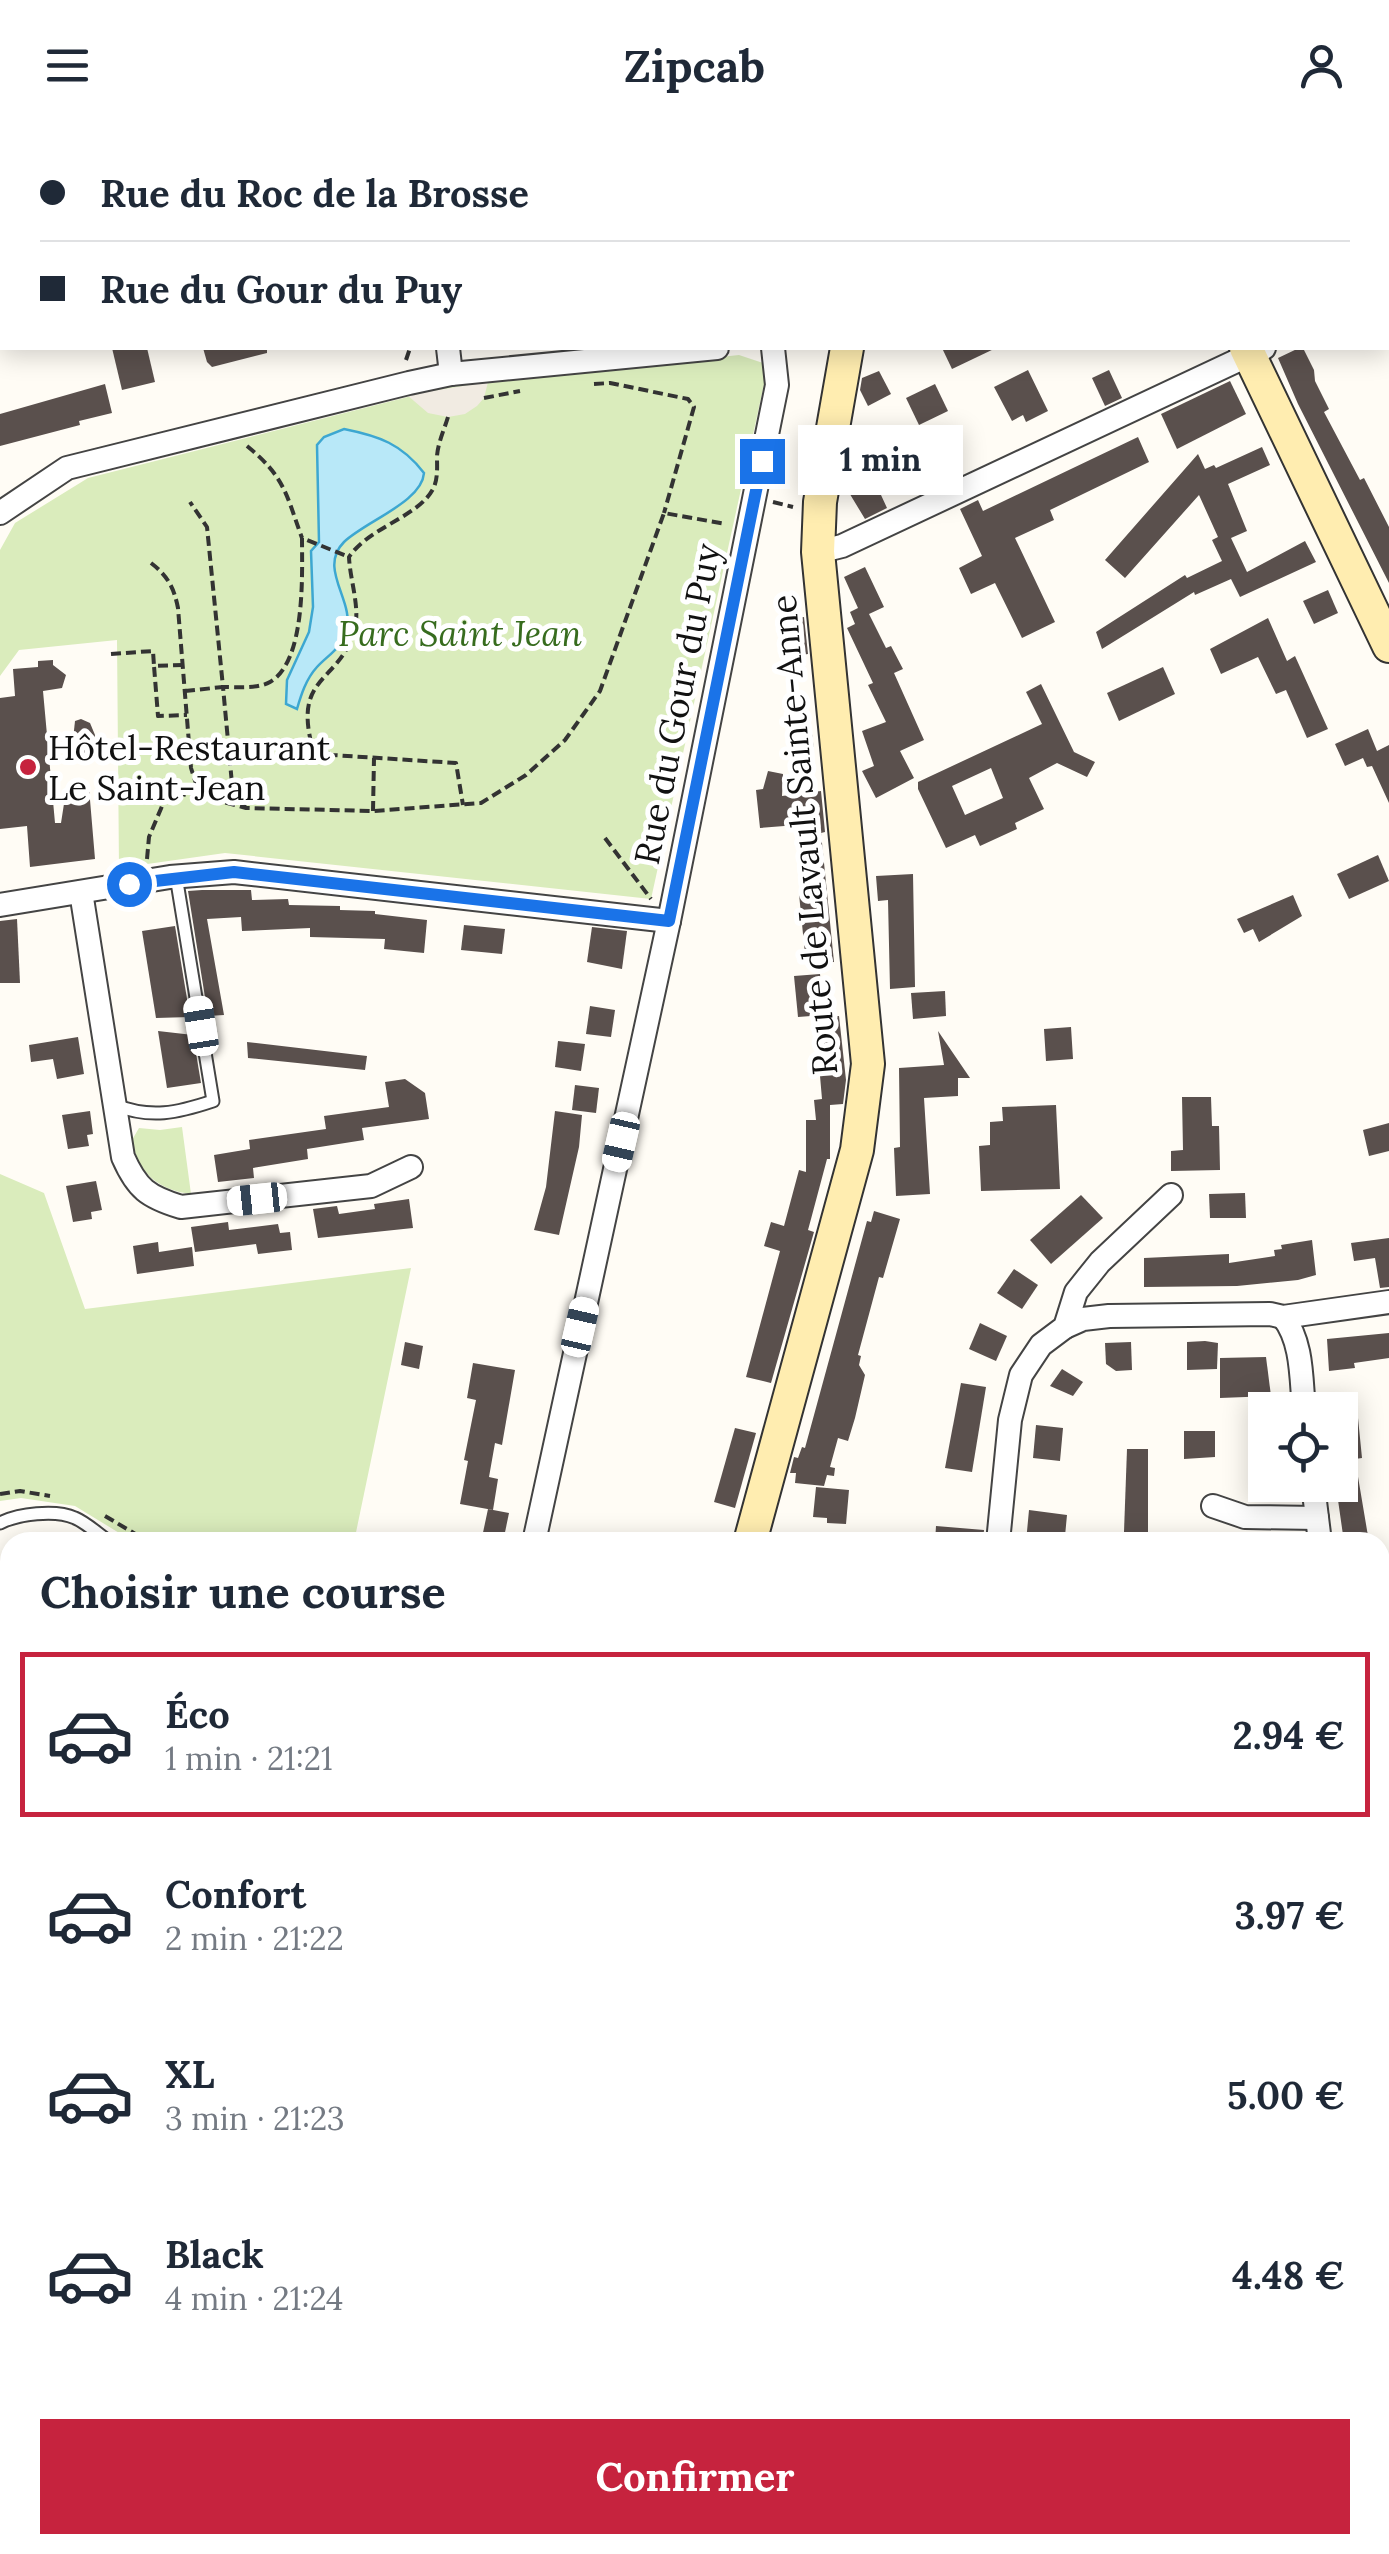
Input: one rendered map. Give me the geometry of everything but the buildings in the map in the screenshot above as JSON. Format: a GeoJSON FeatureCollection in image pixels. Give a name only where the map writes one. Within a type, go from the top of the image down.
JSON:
{"type":"FeatureCollection","features":[{"type":"Feature","properties":{"kind":"street"},"geometry":{"type":"LineString","coordinates":[[448,350],[451,374]]}},
{"type":"Feature","properties":{"kind":"street"},"geometry":{"type":"LineString","coordinates":[[0,513],[67,468],[451,374],[697,350]]}},
{"type":"Feature","properties":{"kind":"street","name":"Rue du Gour du Puy"},"geometry":{"type":"LineString","coordinates":[[536,1532],[659,920],[777,385],[773,350]]}},
{"type":"Feature","properties":{"kind":"street","name":"Route de Lavault Sainte-Anne"},"geometry":{"type":"LineString","coordinates":[[753,1532],[858,1150],[866,1092],[868,1064],[818,552],[820,502],[847,350]]}},
{"type":"Feature","properties":{"kind":"street"},"geometry":{"type":"LineString","coordinates":[[818,552],[842,546],[1253,350],[1389,646]]}},
{"type":"Feature","properties":{"kind":"street"},"geometry":{"type":"LineString","coordinates":[[0,905],[176,876],[234,872],[659,920]]}},
{"type":"Feature","properties":{"kind":"street"},"geometry":{"type":"LineString","coordinates":[[81,892],[123,1158],[134,1181],[156,1200],[181,1207],[371,1186],[411,1167]]}},
{"type":"Feature","properties":{"kind":"street"},"geometry":{"type":"LineString","coordinates":[[1065,1327],[1076,1292],[1100,1262],[1171,1195]]}},
{"type":"Feature","properties":{"kind":"street"},"geometry":{"type":"LineString","coordinates":[[999,1532],[1010,1420],[1021,1375],[1040,1344],[1065,1327],[1083,1319],[1109,1316],[1283,1317],[1389,1302]]}},
{"type":"Feature","properties":{"kind":"street"},"geometry":{"type":"LineString","coordinates":[[1283,1317],[1297,1347],[1302,1392]]}},
{"type":"Feature","properties":{"kind":"street"},"geometry":{"type":"LineString","coordinates":[[1315,1502],[1319,1532]]}},
{"type":"Feature","properties":{"kind":"street"},"geometry":{"type":"LineString","coordinates":[[1212,1506],[1245,1518],[1317,1518]]}},
{"type":"Feature","properties":{"kind":"lane"},"geometry":{"type":"LineString","coordinates":[[115,1105],[159,1116],[213,1102],[176,876]]}},
{"type":"Feature","properties":{"kind":"lane"},"geometry":{"type":"LineString","coordinates":[[0,1523],[14,1516],[61,1515],[75,1518],[93,1532]]}},
{"type":"Feature","properties":{"kind":"path"},"geometry":{"type":"LineString","coordinates":[[150,880],[146,849],[165,799],[178,794],[246,808],[373,811],[464,806],[481,803],[526,775],[565,740],[600,691],[664,513],[694,407],[688,399],[610,382],[593,384]]}},
{"type":"Feature","properties":{"kind":"path"},"geometry":{"type":"LineString","coordinates":[[484,398],[521,390]]}},
{"type":"Feature","properties":{"kind":"path"},"geometry":{"type":"LineString","coordinates":[[349,557],[393,519],[422,505],[438,475],[438,452],[448,418]]}},
{"type":"Feature","properties":{"kind":"path"},"geometry":{"type":"LineString","coordinates":[[185,691],[265,685],[287,664],[301,607],[302,538],[281,480],[272,466],[238,438]]}},
{"type":"Feature","properties":{"kind":"path"},"geometry":{"type":"LineString","coordinates":[[190,502],[206,528],[232,784],[246,808]]}},
{"type":"Feature","properties":{"kind":"path"},"geometry":{"type":"LineString","coordinates":[[664,513],[734,526]]}},
{"type":"Feature","properties":{"kind":"path"},"geometry":{"type":"LineString","coordinates":[[302,538],[349,557]]}},
{"type":"Feature","properties":{"kind":"path"},"geometry":{"type":"LineString","coordinates":[[349,557],[355,631],[346,652],[315,688],[307,708],[312,746],[332,755],[456,763],[464,806]]}},
{"type":"Feature","properties":{"kind":"path"},"geometry":{"type":"LineString","coordinates":[[151,563],[174,588],[191,768],[200,796]]}},
{"type":"Feature","properties":{"kind":"path"},"geometry":{"type":"LineString","coordinates":[[111,654],[153,651],[158,716],[187,715]]}},
{"type":"Feature","properties":{"kind":"path"},"geometry":{"type":"LineString","coordinates":[[154,666],[183,665]]}},
{"type":"Feature","properties":{"kind":"path"},"geometry":{"type":"LineString","coordinates":[[373,811],[374,758]]}},
{"type":"Feature","properties":{"kind":"path"},"geometry":{"type":"LineString","coordinates":[[606,838],[651,898],[659,920]]}},
{"type":"Feature","properties":{"kind":"green space","name":"Parc Saint Jean"},"geometry":{"type":"Polygon","coordinates":[[[739,355],[763,363],[765,380],[651,899],[225,853],[119,868],[117,640],[19,650],[0,676],[0,550],[15,523],[88,478],[451,386],[739,355]]]}},
{"type":"Feature","properties":{"kind":"green space"},"geometry":{"type":"Polygon","coordinates":[[[182,1127],[191,1194],[169,1189],[151,1178],[139,1162],[132,1140],[139,1128],[182,1127]]]}},
{"type":"Feature","properties":{"kind":"green space"},"geometry":{"type":"Polygon","coordinates":[[[0,1174],[44,1193],[85,1309],[411,1268],[356,1532],[118,1532],[75,1506],[21,1498],[0,1501],[0,1174]]]}},
{"type":"Feature","properties":{"kind":"shaded area"},"geometry":{"type":"Polygon","coordinates":[[[488,382],[484,398],[477,406],[465,414],[448,417],[428,413],[407,395],[488,382]]]}},
{"type":"Feature","properties":{"kind":"water"},"geometry":{"type":"Polygon","coordinates":[[[344,429],[389,443],[424,473],[414,493],[354,534],[337,552],[335,574],[346,609],[346,631],[338,647],[310,677],[297,709],[286,704],[287,680],[309,632],[313,607],[311,551],[319,542],[317,445],[324,437],[344,429]]]}},
{"type":"Feature","properties":{"kind":"place","name":"Hôtel-Restaurant Le Saint-Jean"},"geometry":{"type":"Point","coordinates":[28,767]}},
{"type":"Feature","properties":{"kind":"route"},"geometry":{"type":"LineString","coordinates":[[129,884],[234,872],[669,921],[762,461]]}}]}
